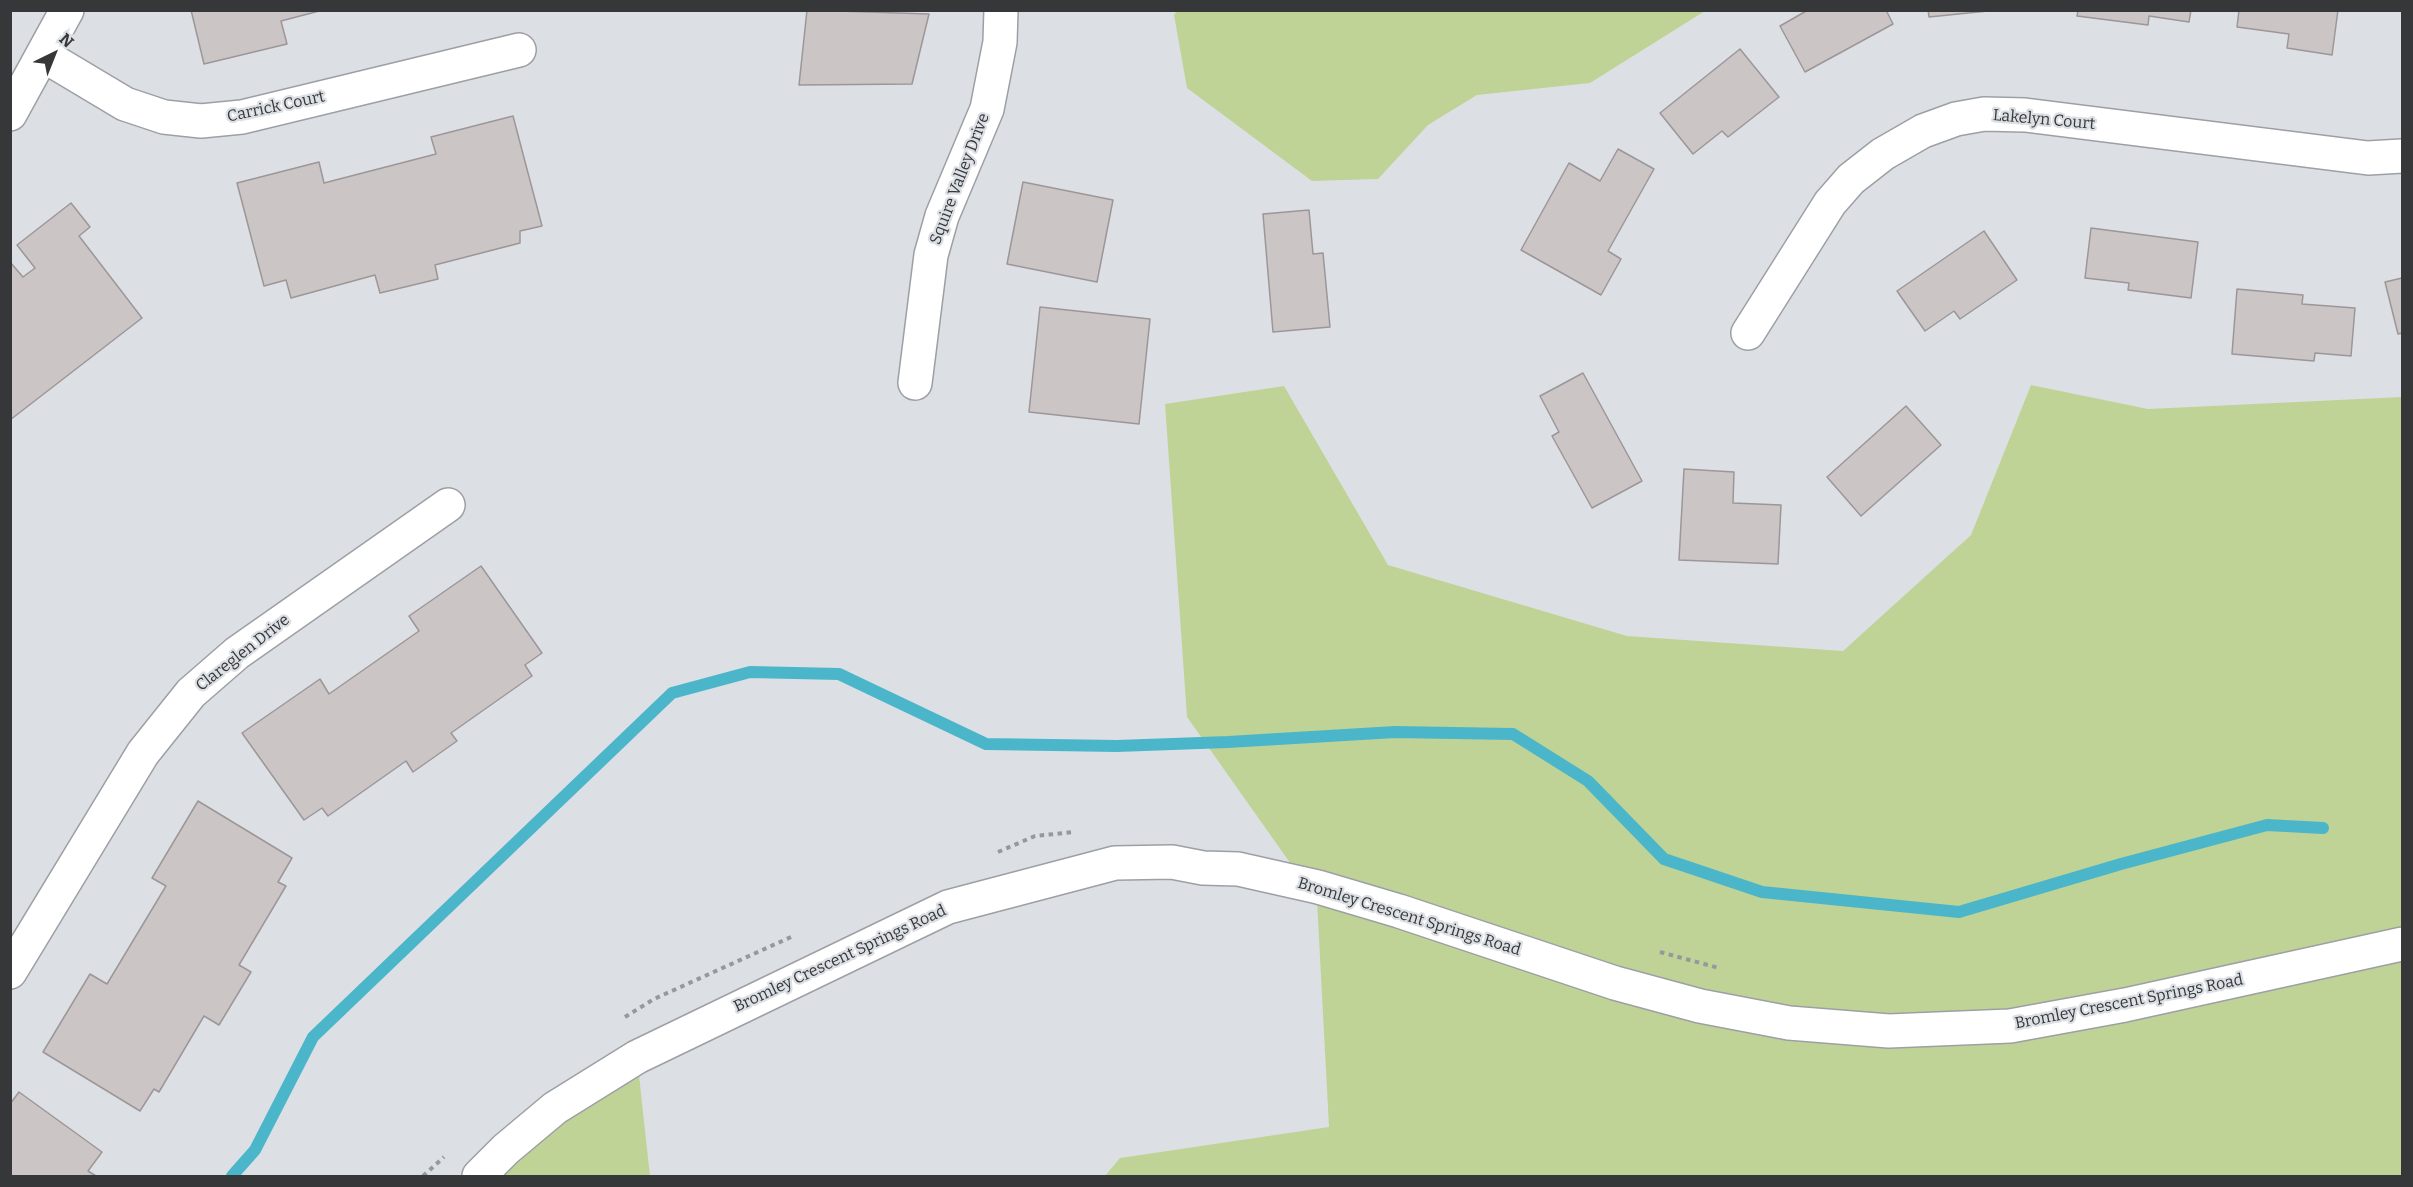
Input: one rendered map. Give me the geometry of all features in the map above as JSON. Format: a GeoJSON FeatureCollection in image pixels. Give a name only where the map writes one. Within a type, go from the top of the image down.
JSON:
{"type":"FeatureCollection","features":[{"type":"Feature","properties":{"kind":"street"},"geometry":{"type":"LineString","coordinates":[[10,114],[67,10]]}},
{"type":"Feature","properties":{"kind":"street","name":"Squire Valley Drive"},"geometry":{"type":"LineString","coordinates":[[915,383],[931,255],[942,216],[987,109],[1000,42],[1001,10]]}},
{"type":"Feature","properties":{"kind":"street","name":"Carrick Court"},"geometry":{"type":"LineString","coordinates":[[43,55],[125,104],[164,117],[201,121],[242,117],[519,50]]}},
{"type":"Feature","properties":{"kind":"street","name":"Lakelyn Court"},"geometry":{"type":"LineString","coordinates":[[1748,333],[1830,203],[1851,179],[1883,154],[1913,137],[1956,119],[1984,114],[2025,116],[2368,158],[2403,156]]}},
{"type":"Feature","properties":{"kind":"street","name":"Clareglen Drive"},"geometry":{"type":"LineString","coordinates":[[10,972],[143,753],[191,693],[237,653],[448,505]]}},
{"type":"Feature","properties":{"kind":"street","name":"Bromley Crescent Springs Road"},"geometry":{"type":"LineString","coordinates":[[479,1176],[506,1149],[555,1108],[637,1057],[948,907],[1115,863],[1172,862],[1203,868],[1238,869],[1339,893],[1615,983],[1700,1006],[1789,1023],[1890,1031],[2010,1026],[2125,1005],[2403,944]]}},
{"type":"Feature","properties":{"kind":"green space"},"geometry":{"type":"Polygon","coordinates":[[[1178,10],[1705,11],[1590,83],[1477,95],[1428,125],[1378,179],[1312,181],[1187,88],[1174,15],[1178,10]]]}},
{"type":"Feature","properties":{"kind":"green space"},"geometry":{"type":"Polygon","coordinates":[[[2031,385],[2148,409],[2402,397],[2402,1176],[1105,1176],[1120,1158],[1329,1127],[1317,901],[1187,717],[1165,404],[1284,386],[1388,565],[1627,636],[1843,651],[1971,535],[2031,385]]]}},
{"type":"Feature","properties":{"kind":"green space"},"geometry":{"type":"Polygon","coordinates":[[[637,1057],[650,1176],[479,1176],[637,1057]]]}},
{"type":"Feature","properties":{"kind":"building"},"geometry":{"type":"Polygon","coordinates":[[[191,10],[323,10],[281,21],[287,44],[204,64],[191,10]]]}},
{"type":"Feature","properties":{"kind":"building"},"geometry":{"type":"Polygon","coordinates":[[[807,10],[929,14],[912,84],[799,85],[807,10]]]}},
{"type":"Feature","properties":{"kind":"building"},"geometry":{"type":"Polygon","coordinates":[[[1808,10],[1886,10],[1893,24],[1805,72],[1780,26],[1808,10]]]}},
{"type":"Feature","properties":{"kind":"building"},"geometry":{"type":"Polygon","coordinates":[[[1928,10],[1998,10],[1929,17],[1928,10]]]}},
{"type":"Feature","properties":{"kind":"building"},"geometry":{"type":"Polygon","coordinates":[[[2078,10],[2191,10],[2189,22],[2149,16],[2148,25],[2077,16],[2078,10]]]}},
{"type":"Feature","properties":{"kind":"building"},"geometry":{"type":"Polygon","coordinates":[[[2239,10],[2338,10],[2332,55],[2287,48],[2289,34],[2237,27],[2239,10]]]}},
{"type":"Feature","properties":{"kind":"building"},"geometry":{"type":"Polygon","coordinates":[[[1740,49],[1779,97],[1728,137],[1722,131],[1693,154],[1660,113],[1740,49]]]}},
{"type":"Feature","properties":{"kind":"building"},"geometry":{"type":"Polygon","coordinates":[[[513,116],[542,226],[520,231],[520,243],[435,265],[438,279],[380,293],[375,275],[291,298],[286,280],[264,286],[237,183],[319,162],[324,183],[436,154],[431,137],[513,116]]]}},
{"type":"Feature","properties":{"kind":"building"},"geometry":{"type":"Polygon","coordinates":[[[1618,149],[1654,169],[1608,251],[1621,259],[1601,295],[1521,250],[1569,163],[1600,181],[1618,149]]]}},
{"type":"Feature","properties":{"kind":"building"},"geometry":{"type":"Polygon","coordinates":[[[1023,182],[1113,200],[1097,282],[1007,264],[1023,182]]]}},
{"type":"Feature","properties":{"kind":"building"},"geometry":{"type":"Polygon","coordinates":[[[71,203],[90,227],[79,236],[142,318],[10,420],[10,262],[23,277],[35,268],[17,245],[71,203]]]}},
{"type":"Feature","properties":{"kind":"building"},"geometry":{"type":"Polygon","coordinates":[[[1309,210],[1313,254],[1323,253],[1330,327],[1273,332],[1263,214],[1309,210]]]}},
{"type":"Feature","properties":{"kind":"building"},"geometry":{"type":"Polygon","coordinates":[[[2091,228],[2198,242],[2191,298],[2128,290],[2129,283],[2085,278],[2091,228]]]}},
{"type":"Feature","properties":{"kind":"building"},"geometry":{"type":"Polygon","coordinates":[[[1984,231],[2017,280],[1960,319],[1954,311],[1925,331],[1897,291],[1984,231]]]}},
{"type":"Feature","properties":{"kind":"building"},"geometry":{"type":"Polygon","coordinates":[[[2402,278],[2402,333],[2398,334],[2385,282],[2402,278]]]}},
{"type":"Feature","properties":{"kind":"building"},"geometry":{"type":"Polygon","coordinates":[[[2237,289],[2303,295],[2302,304],[2355,308],[2351,356],[2315,353],[2314,361],[2232,354],[2237,289]]]}},
{"type":"Feature","properties":{"kind":"building"},"geometry":{"type":"Polygon","coordinates":[[[1040,307],[1150,319],[1139,424],[1029,412],[1040,307]]]}},
{"type":"Feature","properties":{"kind":"building"},"geometry":{"type":"Polygon","coordinates":[[[1583,373],[1642,481],[1592,508],[1552,436],[1559,432],[1540,396],[1583,373]]]}},
{"type":"Feature","properties":{"kind":"building"},"geometry":{"type":"Polygon","coordinates":[[[1906,406],[1941,445],[1861,516],[1827,477],[1906,406]]]}},
{"type":"Feature","properties":{"kind":"building"},"geometry":{"type":"Polygon","coordinates":[[[1684,469],[1734,472],[1733,503],[1781,505],[1778,564],[1679,560],[1684,469]]]}},
{"type":"Feature","properties":{"kind":"building"},"geometry":{"type":"Polygon","coordinates":[[[481,566],[542,653],[525,665],[532,676],[451,733],[457,741],[413,772],[406,761],[328,816],[322,808],[304,820],[242,733],[320,679],[329,694],[419,631],[409,616],[481,566]]]}},
{"type":"Feature","properties":{"kind":"building"},"geometry":{"type":"Polygon","coordinates":[[[198,801],[292,858],[278,882],[286,886],[239,965],[251,972],[219,1025],[204,1016],[159,1092],[154,1089],[140,1111],[43,1052],[90,974],[107,984],[166,886],[152,878],[198,801]]]}},
{"type":"Feature","properties":{"kind":"building"},"geometry":{"type":"Polygon","coordinates":[[[19,1092],[102,1152],[88,1171],[96,1176],[10,1176],[10,1104],[19,1092]]]}},
{"type":"Feature","properties":{"kind":"waterway"},"geometry":{"type":"LineString","coordinates":[[232,1176],[255,1150],[313,1037],[672,693],[750,672],[839,674],[986,744],[1117,746],[1395,732],[1513,734],[1588,781],[1664,859],[1762,892],[1959,912],[2121,864],[2267,825],[2323,828]]}}]}
